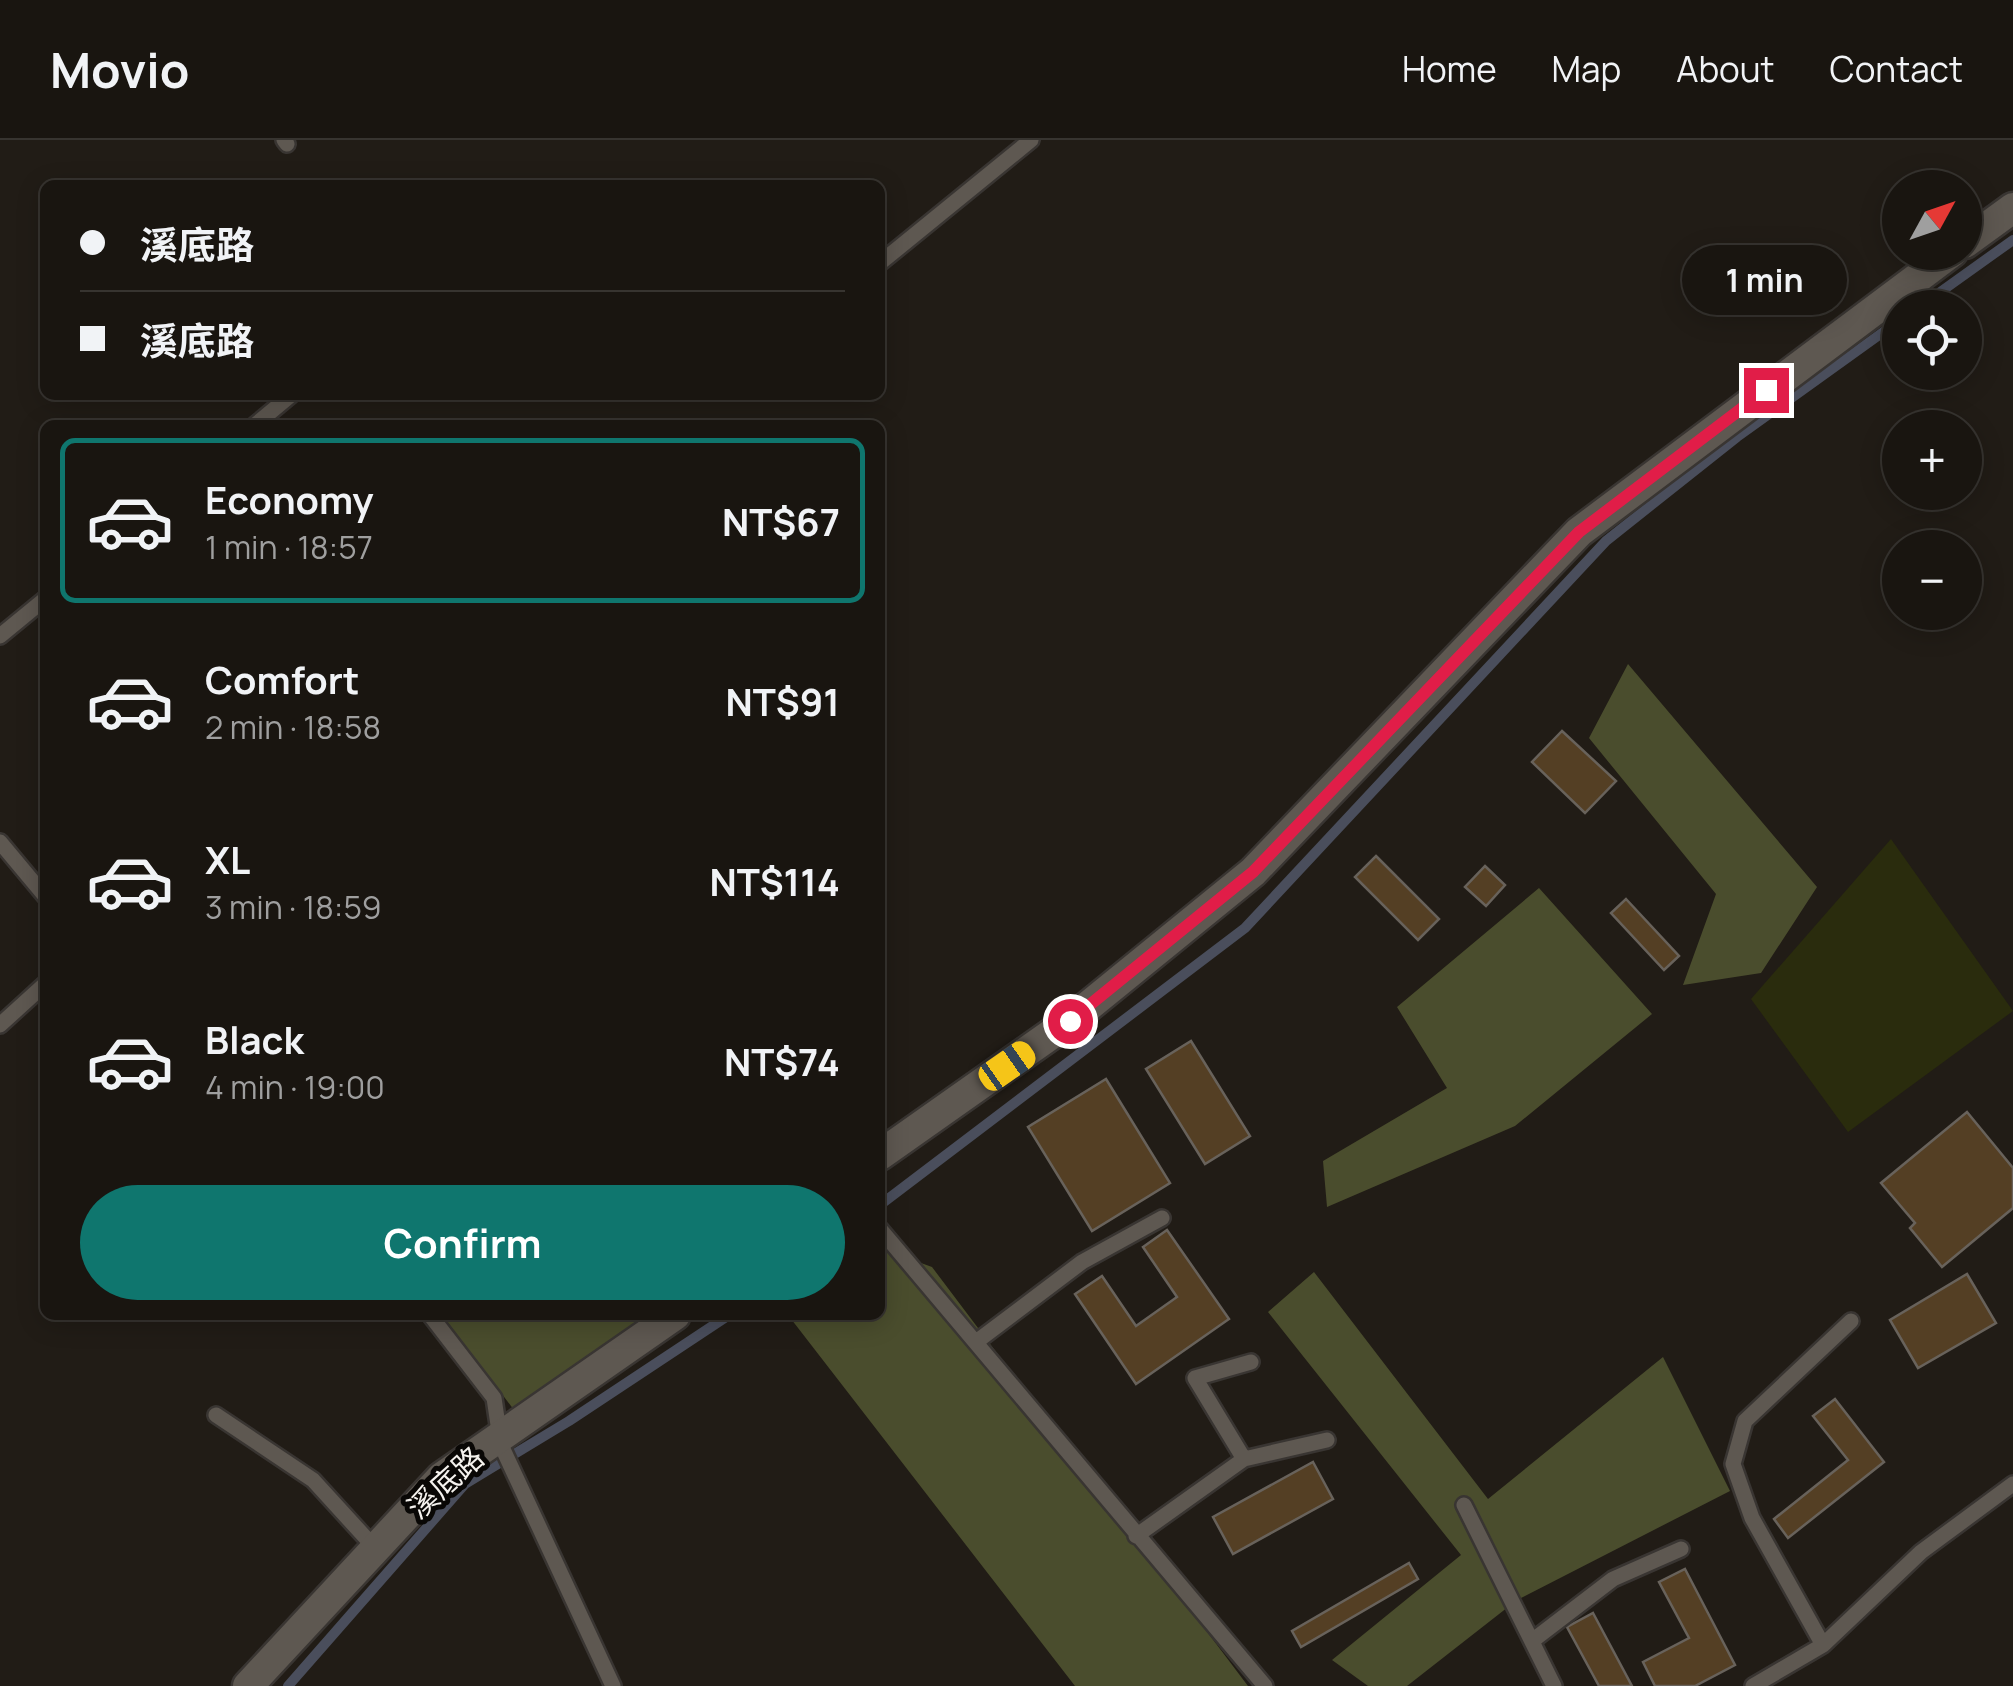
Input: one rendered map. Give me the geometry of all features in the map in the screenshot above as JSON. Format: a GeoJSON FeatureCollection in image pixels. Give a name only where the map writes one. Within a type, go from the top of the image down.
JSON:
{"type":"FeatureCollection","features":[{"type":"Feature","properties":{"kind":"street"},"geometry":{"type":"LineString","coordinates":[[1982,231],[2013,208]]}},
{"type":"Feature","properties":{"kind":"street"},"geometry":{"type":"LineString","coordinates":[[885,1150],[1070,1021],[1253,872],[1579,532],[1928,270]]}},
{"type":"Feature","properties":{"kind":"street","name":"溪底路"},"geometry":{"type":"LineString","coordinates":[[248,1686],[442,1478],[668,1320]]}},
{"type":"Feature","properties":{"kind":"lane"},"geometry":{"type":"LineString","coordinates":[[885,259],[1031,140]]}},
{"type":"Feature","properties":{"kind":"lane"},"geometry":{"type":"LineString","coordinates":[[261,420],[286,400]]}},
{"type":"Feature","properties":{"kind":"lane"},"geometry":{"type":"LineString","coordinates":[[0,636],[40,603]]}},
{"type":"Feature","properties":{"kind":"lane"},"geometry":{"type":"LineString","coordinates":[[0,842],[40,890]]}},
{"type":"Feature","properties":{"kind":"lane"},"geometry":{"type":"LineString","coordinates":[[0,1025],[40,989]]}},
{"type":"Feature","properties":{"kind":"lane"},"geometry":{"type":"LineString","coordinates":[[976,1342],[1082,1262],[1162,1218]]}},
{"type":"Feature","properties":{"kind":"lane"},"geometry":{"type":"LineString","coordinates":[[885,1235],[1265,1686]]}},
{"type":"Feature","properties":{"kind":"lane"},"geometry":{"type":"LineString","coordinates":[[434,1320],[494,1398],[499,1440],[613,1686]]}},
{"type":"Feature","properties":{"kind":"lane"},"geometry":{"type":"LineString","coordinates":[[1823,1645],[1752,1518],[1734,1464],[1745,1421],[1851,1322]]}},
{"type":"Feature","properties":{"kind":"lane"},"geometry":{"type":"LineString","coordinates":[[1244,1459],[1195,1378],[1252,1362]]}},
{"type":"Feature","properties":{"kind":"lane"},"geometry":{"type":"LineString","coordinates":[[216,1415],[313,1480],[376,1548]]}},
{"type":"Feature","properties":{"kind":"lane"},"geometry":{"type":"LineString","coordinates":[[1136,1536],[1244,1459],[1327,1440]]}},
{"type":"Feature","properties":{"kind":"lane"},"geometry":{"type":"LineString","coordinates":[[1752,1686],[1823,1645],[1921,1552],[2013,1484]]}},
{"type":"Feature","properties":{"kind":"lane"},"geometry":{"type":"LineString","coordinates":[[1464,1505],[1554,1686]]}},
{"type":"Feature","properties":{"kind":"lane"},"geometry":{"type":"LineString","coordinates":[[1532,1641],[1613,1579],[1680,1550]]}},
{"type":"Feature","properties":{"kind":"green space"},"geometry":{"type":"Polygon","coordinates":[[[1628,664],[1817,887],[1761,973],[1683,985],[1716,894],[1589,738],[1628,664]]]}},
{"type":"Feature","properties":{"kind":"green space"},"geometry":{"type":"Polygon","coordinates":[[[1891,839],[2013,1011],[1848,1132],[1751,999],[1891,839]]]}},
{"type":"Feature","properties":{"kind":"green space"},"geometry":{"type":"Polygon","coordinates":[[[1539,888],[1652,1014],[1515,1126],[1327,1207],[1323,1161],[1447,1088],[1397,1007],[1539,888]]]}},
{"type":"Feature","properties":{"kind":"green space"},"geometry":{"type":"Polygon","coordinates":[[[885,1250],[932,1267],[1248,1686],[1075,1686],[792,1320],[885,1320],[885,1250]]]}},
{"type":"Feature","properties":{"kind":"green space"},"geometry":{"type":"Polygon","coordinates":[[[1314,1272],[1488,1499],[1663,1357],[1730,1491],[1517,1600],[1407,1686],[1368,1686],[1332,1660],[1461,1555],[1268,1312],[1314,1272]]]}},
{"type":"Feature","properties":{"kind":"green space"},"geometry":{"type":"Polygon","coordinates":[[[446,1320],[641,1320],[568,1384],[514,1410],[446,1320]]]}},
{"type":"Feature","properties":{"kind":"building"},"geometry":{"type":"Polygon","coordinates":[[[1562,731],[1616,781],[1585,813],[1532,762],[1562,731]]]}},
{"type":"Feature","properties":{"kind":"building"},"geometry":{"type":"Polygon","coordinates":[[[1376,856],[1439,919],[1418,940],[1355,877],[1376,856]]]}},
{"type":"Feature","properties":{"kind":"building"},"geometry":{"type":"Polygon","coordinates":[[[1485,866],[1505,885],[1486,906],[1465,887],[1485,866]]]}},
{"type":"Feature","properties":{"kind":"building"},"geometry":{"type":"Polygon","coordinates":[[[1626,899],[1679,956],[1664,970],[1611,913],[1626,899]]]}},
{"type":"Feature","properties":{"kind":"building"},"geometry":{"type":"Polygon","coordinates":[[[1191,1041],[1250,1136],[1205,1164],[1146,1069],[1191,1041]]]}},
{"type":"Feature","properties":{"kind":"building"},"geometry":{"type":"Polygon","coordinates":[[[1106,1079],[1170,1183],[1092,1231],[1028,1127],[1106,1079]]]}},
{"type":"Feature","properties":{"kind":"building"},"geometry":{"type":"Polygon","coordinates":[[[1967,1112],[2013,1168],[2013,1208],[1942,1267],[1910,1228],[1915,1223],[1881,1183],[1967,1112]]]}},
{"type":"Feature","properties":{"kind":"building"},"geometry":{"type":"Polygon","coordinates":[[[1167,1230],[1229,1319],[1136,1384],[1075,1294],[1102,1276],[1136,1326],[1177,1297],[1143,1247],[1167,1230]]]}},
{"type":"Feature","properties":{"kind":"building"},"geometry":{"type":"Polygon","coordinates":[[[1967,1274],[1996,1323],[1918,1368],[1890,1320],[1967,1274]]]}},
{"type":"Feature","properties":{"kind":"building"},"geometry":{"type":"Polygon","coordinates":[[[1835,1399],[1884,1462],[1788,1538],[1774,1519],[1848,1460],[1813,1416],[1835,1399]]]}},
{"type":"Feature","properties":{"kind":"building"},"geometry":{"type":"Polygon","coordinates":[[[1313,1462],[1333,1499],[1233,1554],[1213,1517],[1313,1462]]]}},
{"type":"Feature","properties":{"kind":"building"},"geometry":{"type":"Polygon","coordinates":[[[1409,1563],[1418,1579],[1301,1647],[1292,1631],[1409,1563]]]}},
{"type":"Feature","properties":{"kind":"building"},"geometry":{"type":"Polygon","coordinates":[[[1685,1569],[1735,1665],[1695,1686],[1655,1686],[1643,1662],[1689,1638],[1659,1582],[1685,1569]]]}},
{"type":"Feature","properties":{"kind":"building"},"geometry":{"type":"Polygon","coordinates":[[[1593,1613],[1632,1686],[1599,1686],[1567,1627],[1593,1613]]]}},
{"type":"Feature","properties":{"kind":"waterway"},"geometry":{"type":"LineString","coordinates":[[1943,290],[2013,240]]}},
{"type":"Feature","properties":{"kind":"waterway"},"geometry":{"type":"LineString","coordinates":[[885,1201],[1245,928],[1606,541],[1737,437],[1882,333]]}},
{"type":"Feature","properties":{"kind":"waterway"},"geometry":{"type":"LineString","coordinates":[[288,1686],[465,1484],[721,1320]]}},
{"type":"Feature","properties":{"kind":"route"},"geometry":{"type":"LineString","coordinates":[[1070,1021],[1253,872],[1579,532],[1766,390]]}}]}
